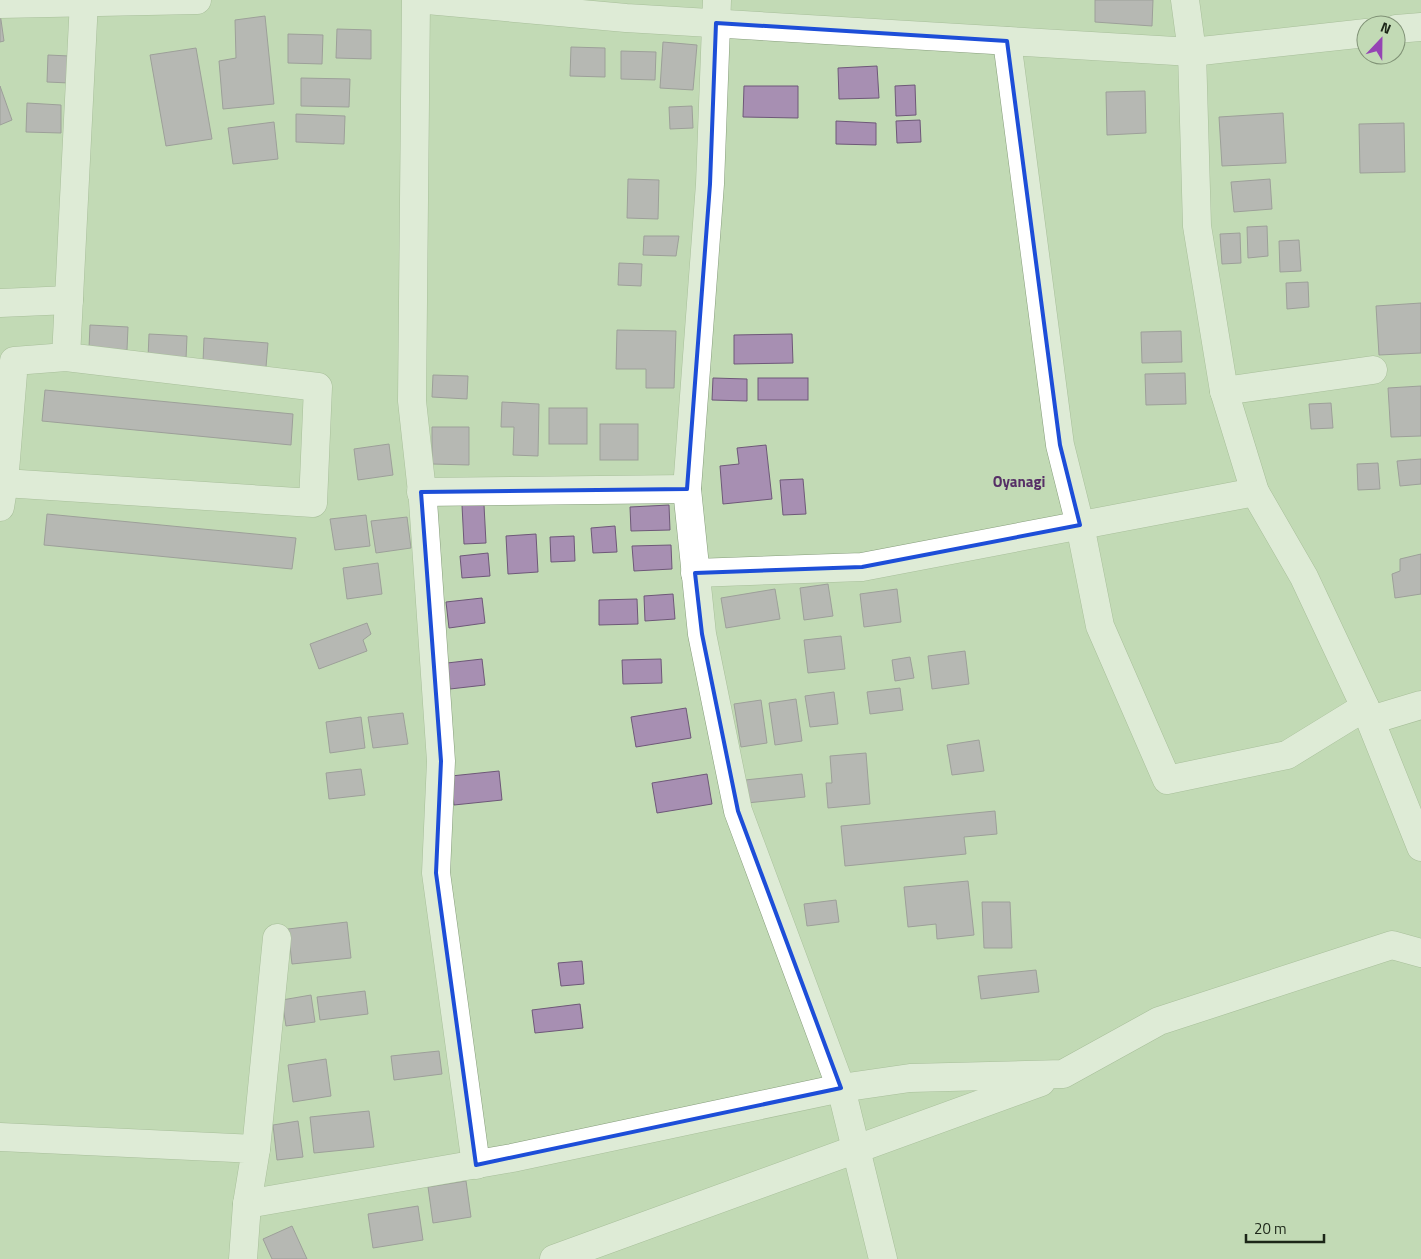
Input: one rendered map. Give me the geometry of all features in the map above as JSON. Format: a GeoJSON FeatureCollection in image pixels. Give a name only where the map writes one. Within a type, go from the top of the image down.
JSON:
{"type":"FeatureCollection","features":[{"type":"Feature","properties":{"kind":"street"},"geometry":{"type":"LineString","coordinates":[[0,4],[197,0]]}},
{"type":"Feature","properties":{"kind":"street"},"geometry":{"type":"LineString","coordinates":[[416,0],[412,401],[421,492],[441,761],[436,873],[476,1165]]}},
{"type":"Feature","properties":{"kind":"street"},"geometry":{"type":"LineString","coordinates":[[427,0],[626,18],[717,11],[1007,41],[1192,52],[1356,34]]}},
{"type":"Feature","properties":{"kind":"street"},"geometry":{"type":"LineString","coordinates":[[1185,0],[1192,52],[1196,226],[1224,391],[1255,492],[1304,577],[1368,714],[1421,847]]}},
{"type":"Feature","properties":{"kind":"street"},"geometry":{"type":"LineString","coordinates":[[66,357],[84,1]]}},
{"type":"Feature","properties":{"kind":"street"},"geometry":{"type":"LineString","coordinates":[[717,11],[710,184],[688,489],[702,634],[738,811],[841,1088],[883,1259]]}},
{"type":"Feature","properties":{"kind":"street"},"geometry":{"type":"LineString","coordinates":[[1406,28],[1421,26]]}},
{"type":"Feature","properties":{"kind":"street"},"geometry":{"type":"LineString","coordinates":[[1007,41],[1060,445],[1080,524],[1100,626],[1167,780],[1287,755],[1368,714],[1421,705]]}},
{"type":"Feature","properties":{"kind":"street"},"geometry":{"type":"LineString","coordinates":[[0,303],[69,300]]}},
{"type":"Feature","properties":{"kind":"street"},"geometry":{"type":"LineString","coordinates":[[66,357],[318,387],[313,503],[2,495],[14,361],[66,357]]}},
{"type":"Feature","properties":{"kind":"street"},"geometry":{"type":"LineString","coordinates":[[1224,391],[1373,370]]}},
{"type":"Feature","properties":{"kind":"street"},"geometry":{"type":"LineString","coordinates":[[421,492],[688,489]]}},
{"type":"Feature","properties":{"kind":"street"},"geometry":{"type":"LineString","coordinates":[[695,573],[862,566],[1255,492]]}},
{"type":"Feature","properties":{"kind":"street"},"geometry":{"type":"LineString","coordinates":[[243,1259],[247,1204],[256,1150],[277,938]]}},
{"type":"Feature","properties":{"kind":"street"},"geometry":{"type":"LineString","coordinates":[[554,1259],[1063,1074],[1159,1021],[1392,945],[1421,953]]}},
{"type":"Feature","properties":{"kind":"street"},"geometry":{"type":"LineString","coordinates":[[247,1204],[476,1165],[841,1088],[910,1078],[1063,1074]]}},
{"type":"Feature","properties":{"kind":"street"},"geometry":{"type":"LineString","coordinates":[[0,1136],[256,1150]]}},
{"type":"Feature","properties":{"kind":"highlighted area"},"geometry":{"type":"Polygon","coordinates":[[[716,23],[1007,41],[1060,445],[1080,525],[862,567],[695,573],[702,634],[738,811],[841,1088],[476,1165],[436,873],[441,761],[421,492],[687,489],[710,184],[716,23]]]}},
{"type":"Feature","properties":{"kind":"building"},"geometry":{"type":"Polygon","coordinates":[[[1095,0],[1153,0],[1152,26],[1095,22],[1095,0]]]}},
{"type":"Feature","properties":{"kind":"building"},"geometry":{"type":"Polygon","coordinates":[[[0,13],[4,41],[0,42],[0,13]]]}},
{"type":"Feature","properties":{"kind":"building"},"geometry":{"type":"Polygon","coordinates":[[[265,16],[274,104],[223,109],[219,61],[236,58],[235,20],[265,16]]]}},
{"type":"Feature","properties":{"kind":"building"},"geometry":{"type":"Polygon","coordinates":[[[337,29],[371,30],[371,59],[336,58],[337,29]]]}},
{"type":"Feature","properties":{"kind":"building"},"geometry":{"type":"Polygon","coordinates":[[[288,34],[323,35],[322,64],[288,63],[288,34]]]}},
{"type":"Feature","properties":{"kind":"building"},"geometry":{"type":"Polygon","coordinates":[[[663,42],[697,45],[693,90],[660,88],[663,42]]]}},
{"type":"Feature","properties":{"kind":"building"},"geometry":{"type":"Polygon","coordinates":[[[571,47],[605,48],[605,77],[570,76],[571,47]]]}},
{"type":"Feature","properties":{"kind":"building"},"geometry":{"type":"Polygon","coordinates":[[[196,48],[212,139],[166,146],[150,55],[196,48]]]}},
{"type":"Feature","properties":{"kind":"building"},"geometry":{"type":"Polygon","coordinates":[[[621,51],[656,52],[655,80],[621,79],[621,51]]]}},
{"type":"Feature","properties":{"kind":"building"},"geometry":{"type":"Polygon","coordinates":[[[48,55],[69,56],[69,83],[47,82],[48,55]]]}},
{"type":"Feature","properties":{"kind":"building"},"geometry":{"type":"Polygon","coordinates":[[[877,66],[879,98],[839,99],[838,68],[877,66]]]}},
{"type":"Feature","properties":{"kind":"building"},"geometry":{"type":"Polygon","coordinates":[[[301,78],[350,79],[349,107],[301,106],[301,78]]]}},
{"type":"Feature","properties":{"kind":"building"},"geometry":{"type":"Polygon","coordinates":[[[915,85],[916,115],[896,116],[895,86],[915,85]]]}},
{"type":"Feature","properties":{"kind":"building"},"geometry":{"type":"Polygon","coordinates":[[[0,86],[12,120],[0,125],[0,86]]]}},
{"type":"Feature","properties":{"kind":"building"},"geometry":{"type":"Polygon","coordinates":[[[744,86],[798,86],[798,118],[743,117],[744,86]]]}},
{"type":"Feature","properties":{"kind":"building"},"geometry":{"type":"Polygon","coordinates":[[[1145,91],[1146,133],[1107,135],[1106,92],[1145,91]]]}},
{"type":"Feature","properties":{"kind":"building"},"geometry":{"type":"Polygon","coordinates":[[[27,103],[61,105],[61,133],[26,132],[27,103]]]}},
{"type":"Feature","properties":{"kind":"building"},"geometry":{"type":"Polygon","coordinates":[[[692,106],[693,128],[670,129],[669,107],[692,106]]]}},
{"type":"Feature","properties":{"kind":"building"},"geometry":{"type":"Polygon","coordinates":[[[1283,113],[1286,163],[1222,166],[1219,117],[1283,113]]]}},
{"type":"Feature","properties":{"kind":"building"},"geometry":{"type":"Polygon","coordinates":[[[296,114],[345,116],[344,144],[296,142],[296,114]]]}},
{"type":"Feature","properties":{"kind":"building"},"geometry":{"type":"Polygon","coordinates":[[[920,120],[921,142],[897,143],[896,121],[920,120]]]}},
{"type":"Feature","properties":{"kind":"building"},"geometry":{"type":"Polygon","coordinates":[[[836,121],[876,123],[876,145],[836,144],[836,121]]]}},
{"type":"Feature","properties":{"kind":"building"},"geometry":{"type":"Polygon","coordinates":[[[274,122],[278,159],[233,164],[228,128],[274,122]]]}},
{"type":"Feature","properties":{"kind":"building"},"geometry":{"type":"Polygon","coordinates":[[[1404,123],[1405,172],[1360,173],[1359,124],[1404,123]]]}},
{"type":"Feature","properties":{"kind":"building"},"geometry":{"type":"Polygon","coordinates":[[[628,179],[659,180],[658,219],[627,218],[628,179]]]}},
{"type":"Feature","properties":{"kind":"building"},"geometry":{"type":"Polygon","coordinates":[[[1270,179],[1272,209],[1234,212],[1231,182],[1270,179]]]}},
{"type":"Feature","properties":{"kind":"building"},"geometry":{"type":"Polygon","coordinates":[[[1267,226],[1268,256],[1248,258],[1247,227],[1267,226]]]}},
{"type":"Feature","properties":{"kind":"building"},"geometry":{"type":"Polygon","coordinates":[[[1240,233],[1241,263],[1222,264],[1220,234],[1240,233]]]}},
{"type":"Feature","properties":{"kind":"building"},"geometry":{"type":"Polygon","coordinates":[[[644,236],[679,236],[676,256],[643,255],[644,236]]]}},
{"type":"Feature","properties":{"kind":"building"},"geometry":{"type":"Polygon","coordinates":[[[1299,240],[1301,271],[1280,272],[1279,241],[1299,240]]]}},
{"type":"Feature","properties":{"kind":"building"},"geometry":{"type":"Polygon","coordinates":[[[619,263],[642,264],[641,286],[618,285],[619,263]]]}},
{"type":"Feature","properties":{"kind":"building"},"geometry":{"type":"Polygon","coordinates":[[[1308,282],[1309,307],[1287,309],[1286,283],[1308,282]]]}},
{"type":"Feature","properties":{"kind":"building"},"geometry":{"type":"Polygon","coordinates":[[[1421,303],[1421,353],[1379,355],[1376,306],[1421,303]]]}},
{"type":"Feature","properties":{"kind":"building"},"geometry":{"type":"Polygon","coordinates":[[[90,325],[128,327],[127,350],[89,348],[90,325]]]}},
{"type":"Feature","properties":{"kind":"building"},"geometry":{"type":"Polygon","coordinates":[[[617,330],[676,331],[674,388],[646,388],[646,369],[616,369],[617,330]]]}},
{"type":"Feature","properties":{"kind":"building"},"geometry":{"type":"Polygon","coordinates":[[[1181,331],[1182,362],[1142,363],[1141,332],[1181,331]]]}},
{"type":"Feature","properties":{"kind":"building"},"geometry":{"type":"Polygon","coordinates":[[[149,334],[187,336],[186,359],[148,358],[149,334]]]}},
{"type":"Feature","properties":{"kind":"building"},"geometry":{"type":"Polygon","coordinates":[[[792,334],[793,363],[734,364],[734,335],[792,334]]]}},
{"type":"Feature","properties":{"kind":"building"},"geometry":{"type":"Polygon","coordinates":[[[204,338],[268,343],[266,367],[203,362],[204,338]]]}},
{"type":"Feature","properties":{"kind":"building"},"geometry":{"type":"Polygon","coordinates":[[[1185,373],[1186,404],[1146,405],[1145,374],[1185,373]]]}},
{"type":"Feature","properties":{"kind":"building"},"geometry":{"type":"Polygon","coordinates":[[[433,375],[468,376],[467,399],[432,397],[433,375]]]}},
{"type":"Feature","properties":{"kind":"building"},"geometry":{"type":"Polygon","coordinates":[[[713,378],[747,379],[747,401],[712,400],[713,378]]]}},
{"type":"Feature","properties":{"kind":"building"},"geometry":{"type":"Polygon","coordinates":[[[758,378],[808,378],[808,400],[758,400],[758,378]]]}},
{"type":"Feature","properties":{"kind":"building"},"geometry":{"type":"Polygon","coordinates":[[[1421,386],[1421,436],[1391,437],[1388,388],[1421,386]]]}},
{"type":"Feature","properties":{"kind":"building"},"geometry":{"type":"Polygon","coordinates":[[[45,390],[293,414],[291,445],[42,421],[45,390]]]}},
{"type":"Feature","properties":{"kind":"building"},"geometry":{"type":"Polygon","coordinates":[[[502,402],[539,404],[538,456],[513,455],[514,427],[501,427],[502,402]]]}},
{"type":"Feature","properties":{"kind":"building"},"geometry":{"type":"Polygon","coordinates":[[[1331,403],[1333,428],[1311,429],[1309,404],[1331,403]]]}},
{"type":"Feature","properties":{"kind":"building"},"geometry":{"type":"Polygon","coordinates":[[[549,408],[587,408],[587,444],[549,444],[549,408]]]}},
{"type":"Feature","properties":{"kind":"building"},"geometry":{"type":"Polygon","coordinates":[[[600,424],[638,424],[638,460],[600,460],[600,424]]]}},
{"type":"Feature","properties":{"kind":"building"},"geometry":{"type":"Polygon","coordinates":[[[432,427],[469,427],[469,465],[432,464],[432,427]]]}},
{"type":"Feature","properties":{"kind":"building"},"geometry":{"type":"Polygon","coordinates":[[[389,444],[393,475],[358,480],[354,449],[389,444]]]}},
{"type":"Feature","properties":{"kind":"building"},"geometry":{"type":"Polygon","coordinates":[[[766,445],[772,499],[723,504],[720,466],[739,464],[737,448],[766,445]]]}},
{"type":"Feature","properties":{"kind":"building"},"geometry":{"type":"Polygon","coordinates":[[[1421,459],[1421,484],[1400,486],[1397,461],[1421,459]]]}},
{"type":"Feature","properties":{"kind":"building"},"geometry":{"type":"Polygon","coordinates":[[[1378,463],[1380,489],[1358,490],[1357,464],[1378,463]]]}},
{"type":"Feature","properties":{"kind":"building"},"geometry":{"type":"Polygon","coordinates":[[[803,479],[806,514],[783,515],[780,480],[803,479]]]}},
{"type":"Feature","properties":{"kind":"building"},"geometry":{"type":"Polygon","coordinates":[[[462,505],[484,505],[486,543],[464,544],[462,505]]]}},
{"type":"Feature","properties":{"kind":"building"},"geometry":{"type":"Polygon","coordinates":[[[669,505],[670,530],[631,531],[630,507],[669,505]]]}},
{"type":"Feature","properties":{"kind":"building"},"geometry":{"type":"Polygon","coordinates":[[[47,514],[296,538],[292,569],[44,545],[47,514]]]}},
{"type":"Feature","properties":{"kind":"building"},"geometry":{"type":"Polygon","coordinates":[[[366,515],[370,546],[335,550],[330,519],[366,515]]]}},
{"type":"Feature","properties":{"kind":"building"},"geometry":{"type":"Polygon","coordinates":[[[407,517],[411,548],[376,553],[371,521],[407,517]]]}},
{"type":"Feature","properties":{"kind":"building"},"geometry":{"type":"Polygon","coordinates":[[[615,526],[617,552],[593,553],[591,528],[615,526]]]}},
{"type":"Feature","properties":{"kind":"building"},"geometry":{"type":"Polygon","coordinates":[[[536,534],[538,572],[508,574],[506,536],[536,534]]]}},
{"type":"Feature","properties":{"kind":"building"},"geometry":{"type":"Polygon","coordinates":[[[574,536],[575,561],[551,562],[550,537],[574,536]]]}},
{"type":"Feature","properties":{"kind":"building"},"geometry":{"type":"Polygon","coordinates":[[[671,545],[672,569],[634,571],[632,546],[671,545]]]}},
{"type":"Feature","properties":{"kind":"building"},"geometry":{"type":"Polygon","coordinates":[[[488,553],[490,576],[462,578],[460,556],[488,553]]]}},
{"type":"Feature","properties":{"kind":"building"},"geometry":{"type":"Polygon","coordinates":[[[1421,554],[1421,594],[1395,598],[1392,574],[1400,571],[1400,559],[1421,554]]]}},
{"type":"Feature","properties":{"kind":"building"},"geometry":{"type":"Polygon","coordinates":[[[378,563],[382,594],[347,599],[343,568],[378,563]]]}},
{"type":"Feature","properties":{"kind":"building"},"geometry":{"type":"Polygon","coordinates":[[[828,584],[833,616],[804,620],[800,588],[828,584]]]}},
{"type":"Feature","properties":{"kind":"building"},"geometry":{"type":"Polygon","coordinates":[[[775,589],[780,619],[726,628],[721,598],[775,589]]]}},
{"type":"Feature","properties":{"kind":"building"},"geometry":{"type":"Polygon","coordinates":[[[897,589],[901,622],[864,627],[860,594],[897,589]]]}},
{"type":"Feature","properties":{"kind":"building"},"geometry":{"type":"Polygon","coordinates":[[[673,594],[675,619],[645,621],[644,596],[673,594]]]}},
{"type":"Feature","properties":{"kind":"building"},"geometry":{"type":"Polygon","coordinates":[[[482,598],[485,623],[449,628],[446,602],[482,598]]]}},
{"type":"Feature","properties":{"kind":"building"},"geometry":{"type":"Polygon","coordinates":[[[637,599],[638,624],[599,625],[599,600],[637,599]]]}},
{"type":"Feature","properties":{"kind":"building"},"geometry":{"type":"Polygon","coordinates":[[[367,623],[371,634],[363,640],[367,651],[319,669],[310,644],[367,623]]]}},
{"type":"Feature","properties":{"kind":"building"},"geometry":{"type":"Polygon","coordinates":[[[841,636],[845,669],[808,673],[804,640],[841,636]]]}},
{"type":"Feature","properties":{"kind":"building"},"geometry":{"type":"Polygon","coordinates":[[[965,651],[969,684],[932,689],[928,656],[965,651]]]}},
{"type":"Feature","properties":{"kind":"building"},"geometry":{"type":"Polygon","coordinates":[[[910,657],[914,678],[895,681],[892,660],[910,657]]]}},
{"type":"Feature","properties":{"kind":"building"},"geometry":{"type":"Polygon","coordinates":[[[482,659],[485,685],[450,689],[447,663],[482,659]]]}},
{"type":"Feature","properties":{"kind":"building"},"geometry":{"type":"Polygon","coordinates":[[[661,659],[662,683],[623,684],[622,660],[661,659]]]}},
{"type":"Feature","properties":{"kind":"building"},"geometry":{"type":"Polygon","coordinates":[[[900,688],[903,710],[870,714],[867,692],[900,688]]]}},
{"type":"Feature","properties":{"kind":"building"},"geometry":{"type":"Polygon","coordinates":[[[834,692],[838,724],[810,727],[805,696],[834,692]]]}},
{"type":"Feature","properties":{"kind":"building"},"geometry":{"type":"Polygon","coordinates":[[[796,699],[802,741],[775,745],[769,703],[796,699]]]}},
{"type":"Feature","properties":{"kind":"building"},"geometry":{"type":"Polygon","coordinates":[[[761,700],[767,743],[741,747],[734,704],[761,700]]]}},
{"type":"Feature","properties":{"kind":"building"},"geometry":{"type":"Polygon","coordinates":[[[686,708],[691,738],[636,747],[631,717],[686,708]]]}},
{"type":"Feature","properties":{"kind":"building"},"geometry":{"type":"Polygon","coordinates":[[[403,713],[408,744],[373,748],[368,717],[403,713]]]}},
{"type":"Feature","properties":{"kind":"building"},"geometry":{"type":"Polygon","coordinates":[[[361,717],[365,748],[330,753],[326,722],[361,717]]]}},
{"type":"Feature","properties":{"kind":"building"},"geometry":{"type":"Polygon","coordinates":[[[979,740],[984,771],[952,775],[947,745],[979,740]]]}},
{"type":"Feature","properties":{"kind":"building"},"geometry":{"type":"Polygon","coordinates":[[[866,753],[870,804],[828,808],[826,783],[832,783],[830,756],[866,753]]]}},
{"type":"Feature","properties":{"kind":"building"},"geometry":{"type":"Polygon","coordinates":[[[361,769],[365,795],[329,799],[326,773],[361,769]]]}},
{"type":"Feature","properties":{"kind":"building"},"geometry":{"type":"Polygon","coordinates":[[[499,771],[502,800],[454,805],[451,776],[499,771]]]}},
{"type":"Feature","properties":{"kind":"building"},"geometry":{"type":"Polygon","coordinates":[[[707,774],[712,804],[657,813],[652,783],[707,774]]]}},
{"type":"Feature","properties":{"kind":"building"},"geometry":{"type":"Polygon","coordinates":[[[802,774],[805,797],[747,803],[745,780],[802,774]]]}},
{"type":"Feature","properties":{"kind":"building"},"geometry":{"type":"Polygon","coordinates":[[[995,811],[997,834],[964,837],[966,854],[845,866],[841,826],[995,811]]]}},
{"type":"Feature","properties":{"kind":"building"},"geometry":{"type":"Polygon","coordinates":[[[968,881],[974,935],[937,939],[936,924],[908,927],[904,887],[968,881]]]}},
{"type":"Feature","properties":{"kind":"building"},"geometry":{"type":"Polygon","coordinates":[[[836,900],[839,922],[807,926],[804,904],[836,900]]]}},
{"type":"Feature","properties":{"kind":"building"},"geometry":{"type":"Polygon","coordinates":[[[982,902],[1010,902],[1012,948],[984,948],[982,902]]]}},
{"type":"Feature","properties":{"kind":"building"},"geometry":{"type":"Polygon","coordinates":[[[347,922],[351,958],[292,964],[288,929],[347,922]]]}},
{"type":"Feature","properties":{"kind":"building"},"geometry":{"type":"Polygon","coordinates":[[[582,961],[584,984],[561,986],[558,963],[582,961]]]}},
{"type":"Feature","properties":{"kind":"building"},"geometry":{"type":"Polygon","coordinates":[[[1036,970],[1039,992],[981,999],[978,976],[1036,970]]]}},
{"type":"Feature","properties":{"kind":"building"},"geometry":{"type":"Polygon","coordinates":[[[365,991],[368,1014],[320,1020],[317,997],[365,991]]]}},
{"type":"Feature","properties":{"kind":"building"},"geometry":{"type":"Polygon","coordinates":[[[311,995],[315,1022],[286,1026],[282,1000],[311,995]]]}},
{"type":"Feature","properties":{"kind":"building"},"geometry":{"type":"Polygon","coordinates":[[[580,1004],[583,1028],[535,1033],[532,1010],[580,1004]]]}},
{"type":"Feature","properties":{"kind":"building"},"geometry":{"type":"Polygon","coordinates":[[[439,1051],[442,1074],[394,1080],[391,1056],[439,1051]]]}},
{"type":"Feature","properties":{"kind":"building"},"geometry":{"type":"Polygon","coordinates":[[[326,1059],[331,1096],[293,1102],[288,1065],[326,1059]]]}},
{"type":"Feature","properties":{"kind":"building"},"geometry":{"type":"Polygon","coordinates":[[[369,1111],[374,1147],[314,1153],[310,1117],[369,1111]]]}},
{"type":"Feature","properties":{"kind":"building"},"geometry":{"type":"Polygon","coordinates":[[[298,1121],[303,1157],[277,1160],[273,1125],[298,1121]]]}},
{"type":"Feature","properties":{"kind":"building"},"geometry":{"type":"Polygon","coordinates":[[[466,1181],[471,1217],[433,1223],[428,1187],[466,1181]]]}},
{"type":"Feature","properties":{"kind":"building"},"geometry":{"type":"Polygon","coordinates":[[[418,1206],[423,1240],[373,1248],[368,1214],[418,1206]]]}},
{"type":"Feature","properties":{"kind":"building"},"geometry":{"type":"Polygon","coordinates":[[[292,1226],[307,1259],[272,1259],[263,1239],[292,1226]]]}},
{"type":"Feature","properties":{"kind":"district","name":"Oyanagi"},"geometry":{"type":"Point","coordinates":[1019,481]}}]}
